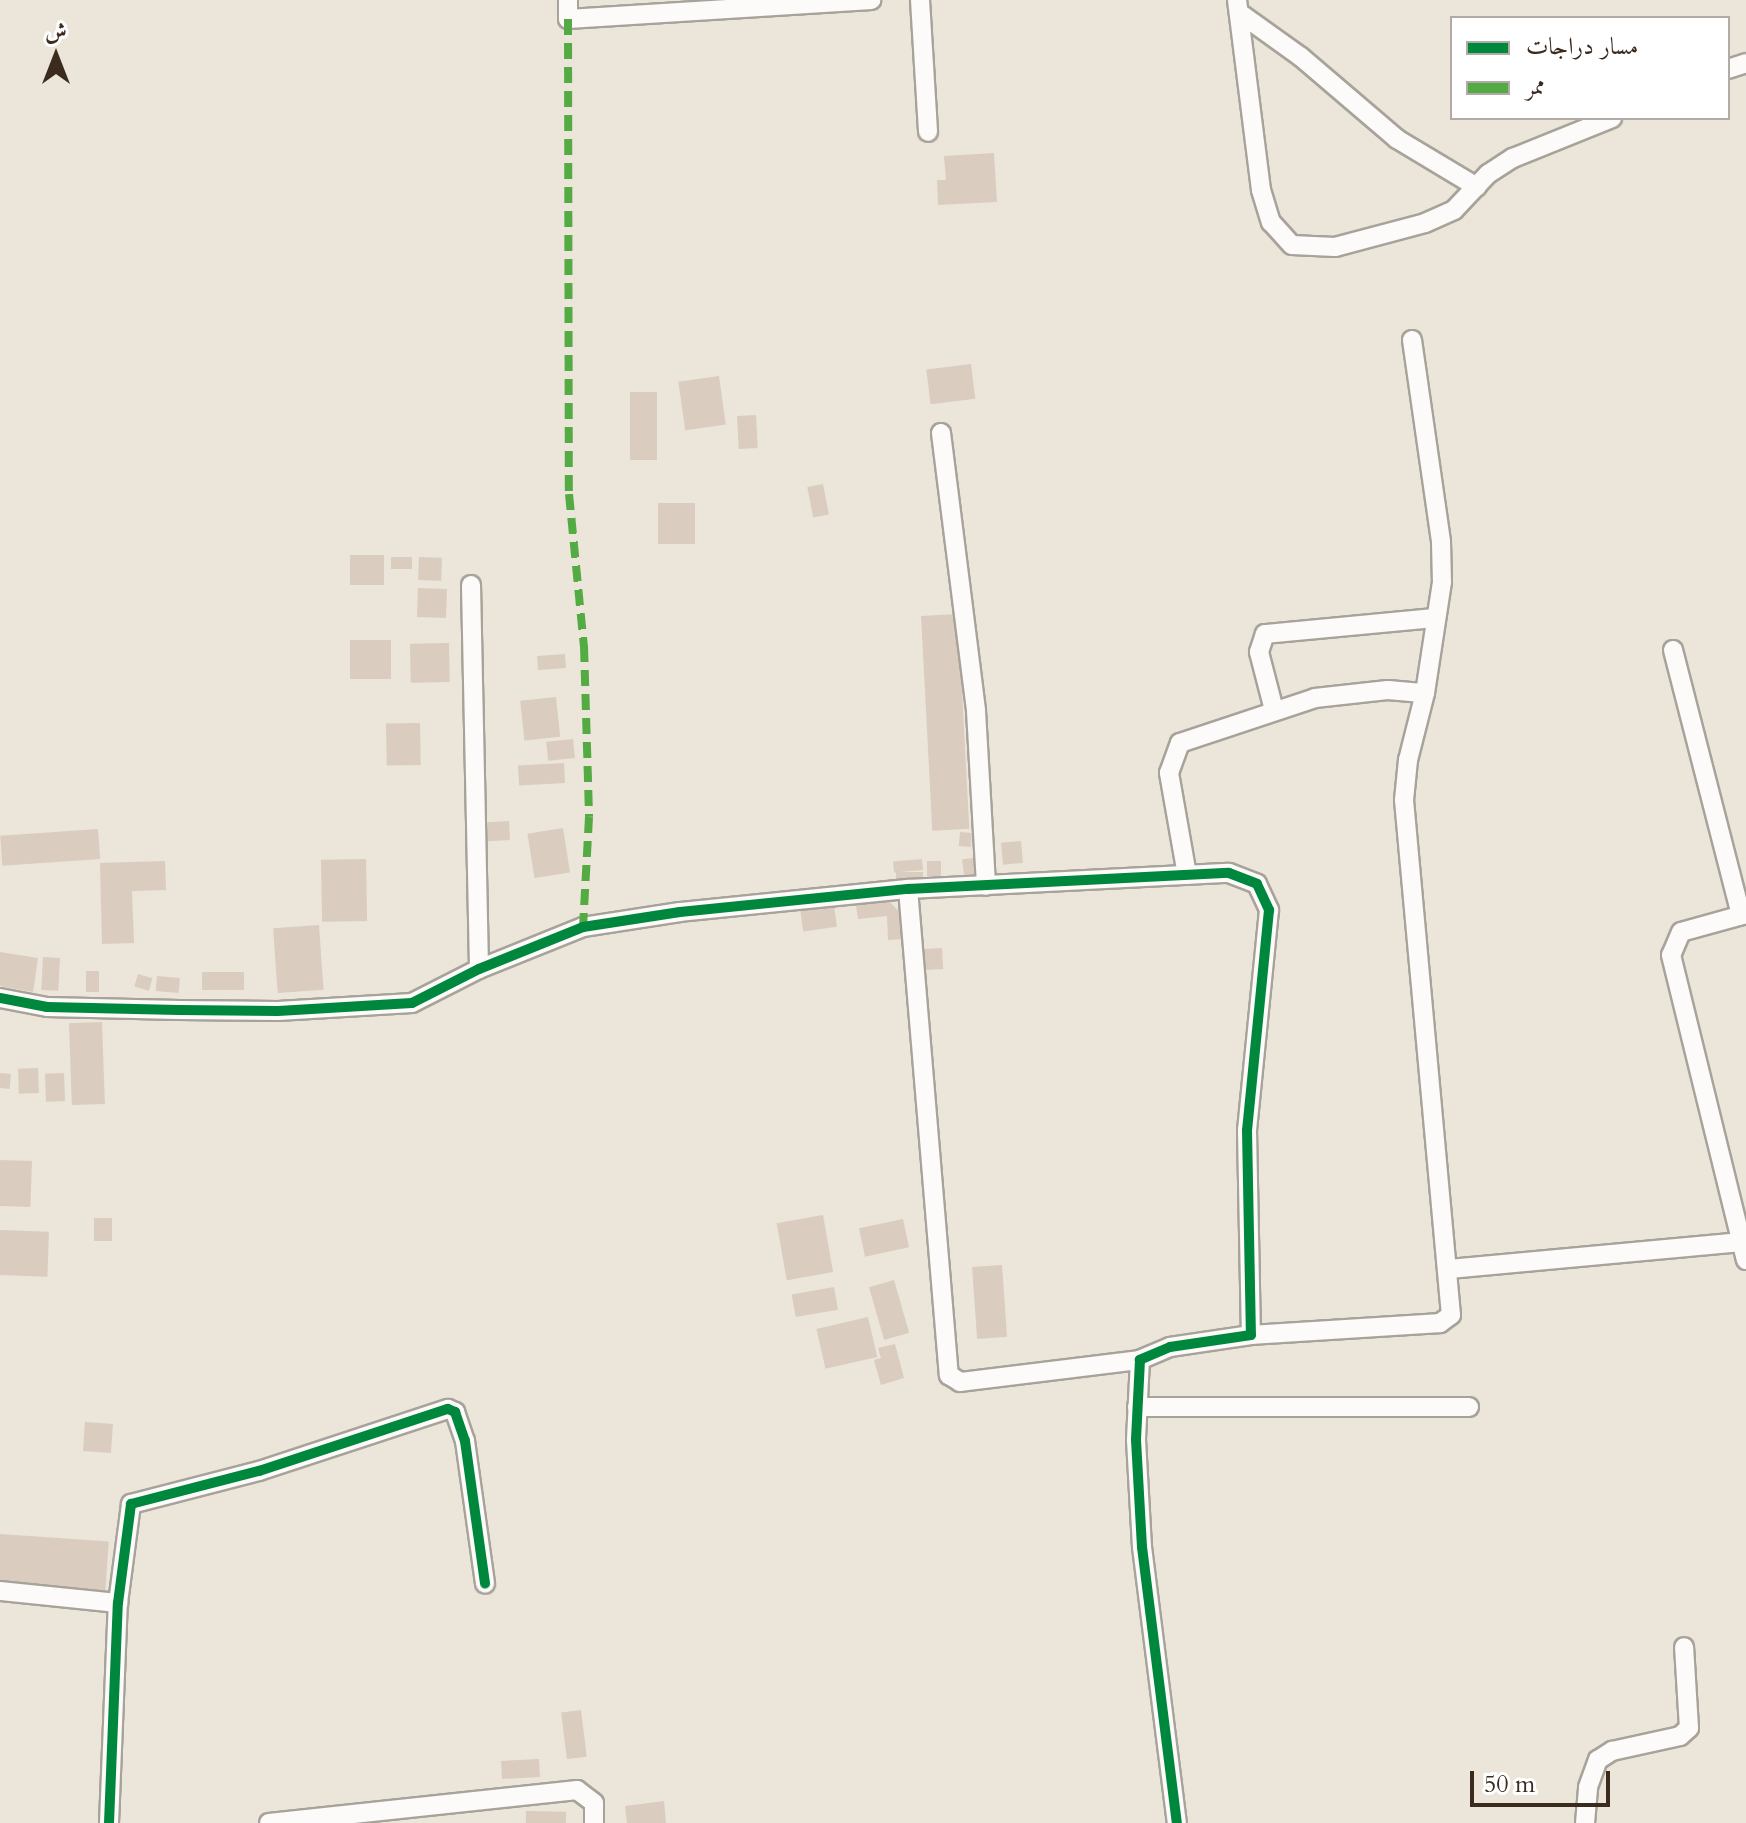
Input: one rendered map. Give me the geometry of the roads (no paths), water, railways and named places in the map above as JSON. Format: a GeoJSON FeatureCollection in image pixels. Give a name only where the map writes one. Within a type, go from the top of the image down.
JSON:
{"type":"FeatureCollection","features":[{"type":"Feature","properties":{"kind":"street"},"geometry":{"type":"LineString","coordinates":[[568,0],[568,19],[871,0]]}},
{"type":"Feature","properties":{"kind":"street"},"geometry":{"type":"LineString","coordinates":[[920,0],[928,132]]}},
{"type":"Feature","properties":{"kind":"street"},"geometry":{"type":"LineString","coordinates":[[1239,7],[1397,139],[1477,187]]}},
{"type":"Feature","properties":{"kind":"street"},"geometry":{"type":"LineString","coordinates":[[1239,7],[1261,190],[1271,222],[1292,245],[1335,247],[1388,237],[1454,210],[1513,158],[1607,120]]}},
{"type":"Feature","properties":{"kind":"street"},"geometry":{"type":"LineString","coordinates":[[908,889],[949,1375],[960,1382],[1140,1360],[1170,1347],[1251,1335],[1447,1321],[1450,1269],[1404,800],[1425,693],[1433,618],[1442,582],[1441,542],[1412,340]]}},
{"type":"Feature","properties":{"kind":"street"},"geometry":{"type":"LineString","coordinates":[[941,433],[974,696],[986,886]]}},
{"type":"Feature","properties":{"kind":"street"},"geometry":{"type":"LineString","coordinates":[[471,585],[479,969]]}},
{"type":"Feature","properties":{"kind":"street"},"geometry":{"type":"LineString","coordinates":[[1274,710],[1259,652],[1265,634],[1433,618]]}},
{"type":"Feature","properties":{"kind":"street"},"geometry":{"type":"LineString","coordinates":[[1450,1269],[1743,1251],[1671,955],[1681,932],[1744,914],[1673,650]]}},
{"type":"Feature","properties":{"kind":"street"},"geometry":{"type":"LineString","coordinates":[[1187,875],[1169,773],[1174,755],[1188,738],[1274,710],[1359,692],[1425,693]]}},
{"type":"Feature","properties":{"kind":"street"},"geometry":{"type":"LineString","coordinates":[[0,998],[47,1007],[278,1011],[412,1003],[479,969],[583,927],[908,889],[1229,873],[1245,878],[1263,891],[1269,910],[1247,1130],[1251,1335]]}},
{"type":"Feature","properties":{"kind":"street"},"geometry":{"type":"LineString","coordinates":[[1140,1360],[1137,1407],[1146,1583],[1177,1823]]}},
{"type":"Feature","properties":{"kind":"street"},"geometry":{"type":"LineString","coordinates":[[1137,1407],[1469,1407]]}},
{"type":"Feature","properties":{"kind":"street"},"geometry":{"type":"LineString","coordinates":[[109,1823],[118,1603],[131,1504],[259,1471],[448,1409],[455,1412],[465,1441],[485,1584]]}},
{"type":"Feature","properties":{"kind":"street"},"geometry":{"type":"LineString","coordinates":[[0,1591],[118,1603]]}},
{"type":"Feature","properties":{"kind":"street"},"geometry":{"type":"LineString","coordinates":[[1585,1823],[1588,1787],[1598,1760],[1612,1751],[1680,1736],[1689,1728],[1684,1647]]}},
{"type":"Feature","properties":{"kind":"street"},"geometry":{"type":"LineString","coordinates":[[269,1823],[577,1790],[594,1803],[594,1823]]}}]}
